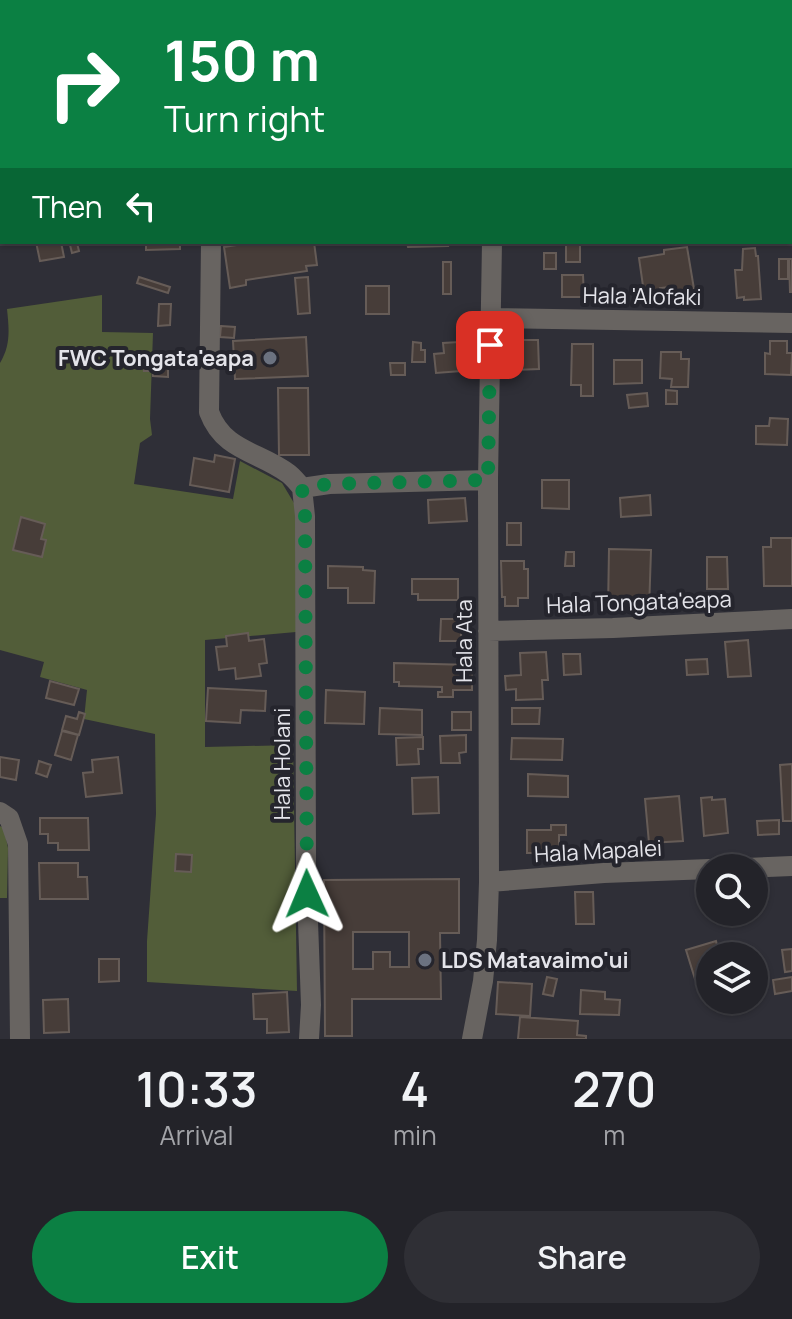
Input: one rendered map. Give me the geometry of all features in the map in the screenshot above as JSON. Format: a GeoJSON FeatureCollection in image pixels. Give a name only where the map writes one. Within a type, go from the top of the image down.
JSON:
{"type":"FeatureCollection","features":[{"type":"Feature","properties":{"kind":"street"},"geometry":{"type":"LineString","coordinates":[[211,244],[209,412],[222,436],[288,474],[302,488],[329,484],[488,480]]}},
{"type":"Feature","properties":{"kind":"street","name":"Hala Ata"},"geometry":{"type":"LineString","coordinates":[[472,1039],[483,981],[489,882],[488,480],[492,244]]}},
{"type":"Feature","properties":{"kind":"street","name":"Hala 'Alofaki"},"geometry":{"type":"LineString","coordinates":[[490,318],[792,323]]}},
{"type":"Feature","properties":{"kind":"street","name":"Hala Holani"},"geometry":{"type":"LineString","coordinates":[[302,488],[305,516],[309,1039]]}},
{"type":"Feature","properties":{"kind":"street","name":"Hala Tongata'eapa"},"geometry":{"type":"LineString","coordinates":[[488,631],[792,619]]}},
{"type":"Feature","properties":{"kind":"street"},"geometry":{"type":"LineString","coordinates":[[0,812],[9,818],[18,844],[20,1039]]}},
{"type":"Feature","properties":{"kind":"street"},"geometry":{"type":"LineString","coordinates":[[768,867],[792,866]]}},
{"type":"Feature","properties":{"kind":"street","name":"Hala Mapalei"},"geometry":{"type":"LineString","coordinates":[[489,882],[696,870]]}},
{"type":"Feature","properties":{"kind":"green space"},"geometry":{"type":"Polygon","coordinates":[[[102,295],[102,332],[153,333],[152,435],[140,443],[134,484],[233,499],[240,461],[282,483],[297,508],[296,632],[205,640],[205,747],[293,745],[297,991],[147,982],[156,814],[155,734],[84,719],[87,690],[40,677],[44,662],[0,650],[0,363],[8,343],[7,309],[102,295]]]}},
{"type":"Feature","properties":{"kind":"green space"},"geometry":{"type":"Polygon","coordinates":[[[0,826],[4,828],[8,848],[7,898],[0,898],[0,826]]]}},
{"type":"Feature","properties":{"kind":"building"},"geometry":{"type":"Polygon","coordinates":[[[36,244],[61,244],[64,257],[40,261],[36,244]]]}},
{"type":"Feature","properties":{"kind":"building"},"geometry":{"type":"Polygon","coordinates":[[[77,244],[79,251],[72,253],[70,245],[77,244]]]}},
{"type":"Feature","properties":{"kind":"building"},"geometry":{"type":"Polygon","coordinates":[[[146,244],[180,244],[180,249],[146,250],[146,244]]]}},
{"type":"Feature","properties":{"kind":"building"},"geometry":{"type":"Polygon","coordinates":[[[314,244],[317,265],[306,266],[307,271],[246,280],[246,285],[230,288],[224,247],[314,244]]]}},
{"type":"Feature","properties":{"kind":"building"},"geometry":{"type":"Polygon","coordinates":[[[407,244],[448,246],[408,247],[407,244]]]}},
{"type":"Feature","properties":{"kind":"building"},"geometry":{"type":"Polygon","coordinates":[[[580,244],[580,262],[566,262],[566,245],[580,244]]]}},
{"type":"Feature","properties":{"kind":"building"},"geometry":{"type":"Polygon","coordinates":[[[687,247],[695,295],[671,299],[669,287],[660,288],[662,298],[645,300],[639,258],[687,247]]]}},
{"type":"Feature","properties":{"kind":"building"},"geometry":{"type":"Polygon","coordinates":[[[755,248],[761,299],[744,300],[744,297],[737,298],[735,270],[742,270],[743,249],[755,248]]]}},
{"type":"Feature","properties":{"kind":"building"},"geometry":{"type":"Polygon","coordinates":[[[544,253],[556,253],[556,269],[544,269],[544,253]]]}},
{"type":"Feature","properties":{"kind":"building"},"geometry":{"type":"Polygon","coordinates":[[[779,259],[788,259],[788,279],[779,279],[779,259]]]}},
{"type":"Feature","properties":{"kind":"building"},"geometry":{"type":"Polygon","coordinates":[[[789,259],[792,259],[792,292],[790,292],[789,259]]]}},
{"type":"Feature","properties":{"kind":"building"},"geometry":{"type":"Polygon","coordinates":[[[443,262],[451,262],[451,294],[443,294],[443,262]]]}},
{"type":"Feature","properties":{"kind":"building"},"geometry":{"type":"Polygon","coordinates":[[[562,275],[583,275],[584,297],[562,297],[562,275]]]}},
{"type":"Feature","properties":{"kind":"building"},"geometry":{"type":"Polygon","coordinates":[[[139,277],[170,287],[168,293],[137,283],[139,277]]]}},
{"type":"Feature","properties":{"kind":"building"},"geometry":{"type":"Polygon","coordinates":[[[308,277],[310,313],[298,314],[295,278],[308,277]]]}},
{"type":"Feature","properties":{"kind":"building"},"geometry":{"type":"Polygon","coordinates":[[[366,286],[389,286],[389,314],[366,314],[366,286]]]}},
{"type":"Feature","properties":{"kind":"building"},"geometry":{"type":"Polygon","coordinates":[[[159,304],[171,304],[170,325],[158,326],[159,304]]]}},
{"type":"Feature","properties":{"kind":"building"},"geometry":{"type":"Polygon","coordinates":[[[221,326],[235,327],[234,338],[220,337],[221,326]]]}},
{"type":"Feature","properties":{"kind":"building","name":"FWC Tongata'eapa"},"geometry":{"type":"Polygon","coordinates":[[[306,337],[308,376],[235,379],[233,341],[306,337]]]}},
{"type":"Feature","properties":{"kind":"building"},"geometry":{"type":"Polygon","coordinates":[[[515,340],[538,340],[539,369],[515,370],[515,340]]]}},
{"type":"Feature","properties":{"kind":"building"},"geometry":{"type":"Polygon","coordinates":[[[770,341],[787,341],[787,353],[792,353],[791,375],[765,374],[765,353],[770,354],[770,341]]]}},
{"type":"Feature","properties":{"kind":"building"},"geometry":{"type":"Polygon","coordinates":[[[413,342],[421,343],[421,350],[425,350],[425,362],[412,362],[413,342]]]}},
{"type":"Feature","properties":{"kind":"building"},"geometry":{"type":"Polygon","coordinates":[[[459,342],[461,371],[436,373],[434,354],[444,353],[443,343],[459,342]]]}},
{"type":"Feature","properties":{"kind":"building"},"geometry":{"type":"Polygon","coordinates":[[[572,344],[593,344],[593,396],[581,396],[581,385],[571,385],[572,344]]]}},
{"type":"Feature","properties":{"kind":"building"},"geometry":{"type":"Polygon","coordinates":[[[661,352],[681,352],[681,359],[689,359],[688,387],[671,387],[672,379],[660,378],[661,352]]]}},
{"type":"Feature","properties":{"kind":"building"},"geometry":{"type":"Polygon","coordinates":[[[153,356],[168,356],[168,377],[153,376],[153,356]]]}},
{"type":"Feature","properties":{"kind":"building"},"geometry":{"type":"Polygon","coordinates":[[[145,357],[150,357],[150,371],[144,371],[145,357]]]}},
{"type":"Feature","properties":{"kind":"building"},"geometry":{"type":"Polygon","coordinates":[[[614,360],[642,360],[642,383],[614,384],[614,360]]]}},
{"type":"Feature","properties":{"kind":"building"},"geometry":{"type":"Polygon","coordinates":[[[390,363],[405,363],[405,375],[391,375],[390,363]]]}},
{"type":"Feature","properties":{"kind":"building"},"geometry":{"type":"Polygon","coordinates":[[[278,388],[308,388],[309,455],[279,455],[278,388]]]}},
{"type":"Feature","properties":{"kind":"building"},"geometry":{"type":"Polygon","coordinates":[[[666,390],[677,391],[677,404],[666,404],[666,390]]]}},
{"type":"Feature","properties":{"kind":"building"},"geometry":{"type":"Polygon","coordinates":[[[647,393],[648,406],[629,408],[627,395],[647,393]]]}},
{"type":"Feature","properties":{"kind":"building"},"geometry":{"type":"Polygon","coordinates":[[[770,418],[788,419],[787,445],[756,444],[756,426],[769,426],[770,418]]]}},
{"type":"Feature","properties":{"kind":"building"},"geometry":{"type":"Polygon","coordinates":[[[215,455],[235,459],[229,492],[190,485],[194,458],[214,462],[215,455]]]}},
{"type":"Feature","properties":{"kind":"building"},"geometry":{"type":"Polygon","coordinates":[[[542,480],[569,480],[569,509],[542,508],[542,480]]]}},
{"type":"Feature","properties":{"kind":"building"},"geometry":{"type":"Polygon","coordinates":[[[650,495],[651,515],[621,517],[620,498],[650,495]]]}},
{"type":"Feature","properties":{"kind":"building"},"geometry":{"type":"Polygon","coordinates":[[[465,498],[467,521],[429,523],[428,500],[465,498]]]}},
{"type":"Feature","properties":{"kind":"building"},"geometry":{"type":"Polygon","coordinates":[[[21,517],[45,524],[41,539],[46,540],[42,557],[13,550],[21,517]]]}},
{"type":"Feature","properties":{"kind":"building"},"geometry":{"type":"Polygon","coordinates":[[[507,523],[521,523],[521,545],[507,545],[507,523]]]}},
{"type":"Feature","properties":{"kind":"building"},"geometry":{"type":"Polygon","coordinates":[[[771,538],[792,538],[792,586],[764,586],[763,547],[771,547],[771,538]]]}},
{"type":"Feature","properties":{"kind":"building"},"geometry":{"type":"Polygon","coordinates":[[[609,549],[651,550],[649,611],[608,610],[609,549]]]}},
{"type":"Feature","properties":{"kind":"building"},"geometry":{"type":"Polygon","coordinates":[[[566,552],[574,552],[574,566],[565,566],[566,552]]]}},
{"type":"Feature","properties":{"kind":"building"},"geometry":{"type":"Polygon","coordinates":[[[707,557],[727,557],[728,589],[707,589],[707,557]]]}},
{"type":"Feature","properties":{"kind":"building"},"geometry":{"type":"Polygon","coordinates":[[[501,561],[524,561],[524,569],[528,569],[528,598],[518,598],[518,606],[505,606],[501,561]]]}},
{"type":"Feature","properties":{"kind":"building"},"geometry":{"type":"Polygon","coordinates":[[[328,566],[363,567],[363,570],[375,571],[374,603],[348,603],[348,588],[328,588],[328,566]]]}},
{"type":"Feature","properties":{"kind":"building"},"geometry":{"type":"Polygon","coordinates":[[[412,579],[458,579],[458,600],[418,600],[418,594],[412,594],[412,579]]]}},
{"type":"Feature","properties":{"kind":"building"},"geometry":{"type":"Polygon","coordinates":[[[441,619],[461,619],[461,641],[440,641],[441,619]]]}},
{"type":"Feature","properties":{"kind":"building"},"geometry":{"type":"Polygon","coordinates":[[[248,633],[249,641],[264,639],[267,663],[259,664],[261,676],[236,679],[235,668],[219,670],[216,647],[227,646],[226,636],[248,633]]]}},
{"type":"Feature","properties":{"kind":"building"},"geometry":{"type":"Polygon","coordinates":[[[748,640],[751,676],[728,677],[725,642],[748,640]]]}},
{"type":"Feature","properties":{"kind":"building"},"geometry":{"type":"Polygon","coordinates":[[[546,652],[548,680],[542,680],[543,699],[516,700],[516,689],[506,690],[505,676],[521,675],[520,653],[546,652]]]}},
{"type":"Feature","properties":{"kind":"building"},"geometry":{"type":"Polygon","coordinates":[[[563,654],[580,654],[581,674],[564,675],[563,654]]]}},
{"type":"Feature","properties":{"kind":"building"},"geometry":{"type":"Polygon","coordinates":[[[707,659],[708,674],[687,675],[686,660],[707,659]]]}},
{"type":"Feature","properties":{"kind":"building"},"geometry":{"type":"Polygon","coordinates":[[[394,663],[472,665],[472,690],[453,690],[453,697],[438,697],[442,687],[399,686],[399,682],[394,682],[394,663]]]}},
{"type":"Feature","properties":{"kind":"building"},"geometry":{"type":"Polygon","coordinates":[[[50,681],[79,689],[74,705],[46,698],[50,681]]]}},
{"type":"Feature","properties":{"kind":"building"},"geometry":{"type":"Polygon","coordinates":[[[208,688],[266,691],[265,711],[241,710],[240,723],[206,721],[208,688]]]}},
{"type":"Feature","properties":{"kind":"building"},"geometry":{"type":"Polygon","coordinates":[[[326,690],[365,692],[364,724],[325,723],[326,690]]]}},
{"type":"Feature","properties":{"kind":"building"},"geometry":{"type":"Polygon","coordinates":[[[380,708],[422,710],[422,735],[379,734],[380,708]]]}},
{"type":"Feature","properties":{"kind":"building"},"geometry":{"type":"Polygon","coordinates":[[[512,708],[540,708],[539,724],[512,724],[512,708]]]}},
{"type":"Feature","properties":{"kind":"building"},"geometry":{"type":"Polygon","coordinates":[[[79,712],[85,714],[79,735],[62,730],[66,716],[77,719],[79,712]]]}},
{"type":"Feature","properties":{"kind":"building"},"geometry":{"type":"Polygon","coordinates":[[[452,712],[471,712],[471,730],[452,730],[452,712]]]}},
{"type":"Feature","properties":{"kind":"building"},"geometry":{"type":"Polygon","coordinates":[[[62,731],[78,735],[71,760],[55,755],[62,731]]]}},
{"type":"Feature","properties":{"kind":"building"},"geometry":{"type":"Polygon","coordinates":[[[466,735],[466,752],[459,753],[460,763],[441,763],[440,736],[466,735]]]}},
{"type":"Feature","properties":{"kind":"building"},"geometry":{"type":"Polygon","coordinates":[[[423,737],[423,749],[418,749],[419,764],[397,765],[396,738],[423,737]]]}},
{"type":"Feature","properties":{"kind":"building"},"geometry":{"type":"Polygon","coordinates":[[[512,738],[563,739],[562,760],[511,759],[512,738]]]}},
{"type":"Feature","properties":{"kind":"building"},"geometry":{"type":"Polygon","coordinates":[[[0,757],[19,760],[16,780],[0,777],[0,757]]]}},
{"type":"Feature","properties":{"kind":"building"},"geometry":{"type":"Polygon","coordinates":[[[118,757],[122,793],[86,797],[83,773],[93,772],[92,760],[118,757]]]}},
{"type":"Feature","properties":{"kind":"building"},"geometry":{"type":"Polygon","coordinates":[[[39,761],[51,765],[47,777],[36,773],[39,761]]]}},
{"type":"Feature","properties":{"kind":"building"},"geometry":{"type":"Polygon","coordinates":[[[792,764],[792,821],[783,821],[780,765],[792,764]]]}},
{"type":"Feature","properties":{"kind":"building"},"geometry":{"type":"Polygon","coordinates":[[[528,774],[568,776],[568,797],[528,796],[528,774]]]}},
{"type":"Feature","properties":{"kind":"building"},"geometry":{"type":"Polygon","coordinates":[[[438,777],[439,813],[413,814],[412,778],[438,777]]]}},
{"type":"Feature","properties":{"kind":"building"},"geometry":{"type":"Polygon","coordinates":[[[679,796],[683,841],[649,843],[645,799],[679,796]]]}},
{"type":"Feature","properties":{"kind":"building"},"geometry":{"type":"Polygon","coordinates":[[[712,797],[712,800],[725,799],[728,833],[704,836],[701,798],[712,797]]]}},
{"type":"Feature","properties":{"kind":"building"},"geometry":{"type":"Polygon","coordinates":[[[40,818],[88,818],[89,850],[58,850],[58,843],[48,843],[48,834],[40,834],[40,818]]]}},
{"type":"Feature","properties":{"kind":"building"},"geometry":{"type":"Polygon","coordinates":[[[779,820],[779,834],[758,835],[757,821],[779,820]]]}},
{"type":"Feature","properties":{"kind":"building"},"geometry":{"type":"Polygon","coordinates":[[[551,825],[566,825],[566,835],[559,835],[559,853],[527,853],[527,830],[551,830],[551,825]]]}},
{"type":"Feature","properties":{"kind":"building"},"geometry":{"type":"Polygon","coordinates":[[[176,854],[192,855],[191,872],[175,871],[176,854]]]}},
{"type":"Feature","properties":{"kind":"building"},"geometry":{"type":"Polygon","coordinates":[[[39,863],[78,863],[78,877],[87,877],[88,899],[40,899],[39,863]]]}},
{"type":"Feature","properties":{"kind":"building","name":"LDS Matavaimo'ui"},"geometry":{"type":"Polygon","coordinates":[[[459,879],[459,933],[440,933],[441,999],[352,999],[352,1036],[325,1036],[324,880],[459,879]],[[353,932],[353,969],[373,969],[373,952],[390,952],[390,967],[409,967],[409,932],[353,932]]]}},
{"type":"Feature","properties":{"kind":"building"},"geometry":{"type":"Polygon","coordinates":[[[575,892],[593,892],[594,924],[576,924],[575,892]]]}},
{"type":"Feature","properties":{"kind":"building"},"geometry":{"type":"Polygon","coordinates":[[[696,947],[696,979],[695,979],[686,950],[696,947]]]}},
{"type":"Feature","properties":{"kind":"building"},"geometry":{"type":"Polygon","coordinates":[[[792,949],[792,971],[785,972],[782,950],[792,949]]]}},
{"type":"Feature","properties":{"kind":"building"},"geometry":{"type":"Polygon","coordinates":[[[99,959],[119,959],[119,981],[99,982],[99,959]]]}},
{"type":"Feature","properties":{"kind":"building"},"geometry":{"type":"Polygon","coordinates":[[[547,977],[557,979],[553,996],[543,994],[547,977]]]}},
{"type":"Feature","properties":{"kind":"building"},"geometry":{"type":"Polygon","coordinates":[[[792,977],[792,991],[775,994],[773,980],[792,977]]]}},
{"type":"Feature","properties":{"kind":"building"},"geometry":{"type":"Polygon","coordinates":[[[498,982],[532,984],[530,1016],[496,1014],[498,982]]]}},
{"type":"Feature","properties":{"kind":"building"},"geometry":{"type":"Polygon","coordinates":[[[581,990],[605,992],[605,999],[620,1000],[619,1015],[580,1014],[581,990]]]}},
{"type":"Feature","properties":{"kind":"building"},"geometry":{"type":"Polygon","coordinates":[[[287,992],[289,1032],[267,1033],[267,1019],[254,1019],[253,994],[287,992]]]}},
{"type":"Feature","properties":{"kind":"building"},"geometry":{"type":"Polygon","coordinates":[[[68,999],[69,1032],[44,1033],[43,1000],[68,999]]]}},
{"type":"Feature","properties":{"kind":"building"},"geometry":{"type":"Polygon","coordinates":[[[520,1017],[578,1021],[577,1035],[586,1036],[586,1039],[518,1039],[520,1017]]]}},
{"type":"Feature","properties":{"kind":"place","name":"FWC Tongata'eapa"},"geometry":{"type":"Point","coordinates":[270,358]}},
{"type":"Feature","properties":{"kind":"place","name":"LDS Matavaimo'ui"},"geometry":{"type":"Point","coordinates":[425,960]}},
{"type":"Feature","properties":{"kind":"route"},"geometry":{"type":"LineString","coordinates":[[307,894],[305,516],[302,488],[329,484],[488,480],[490,345]]}}]}
